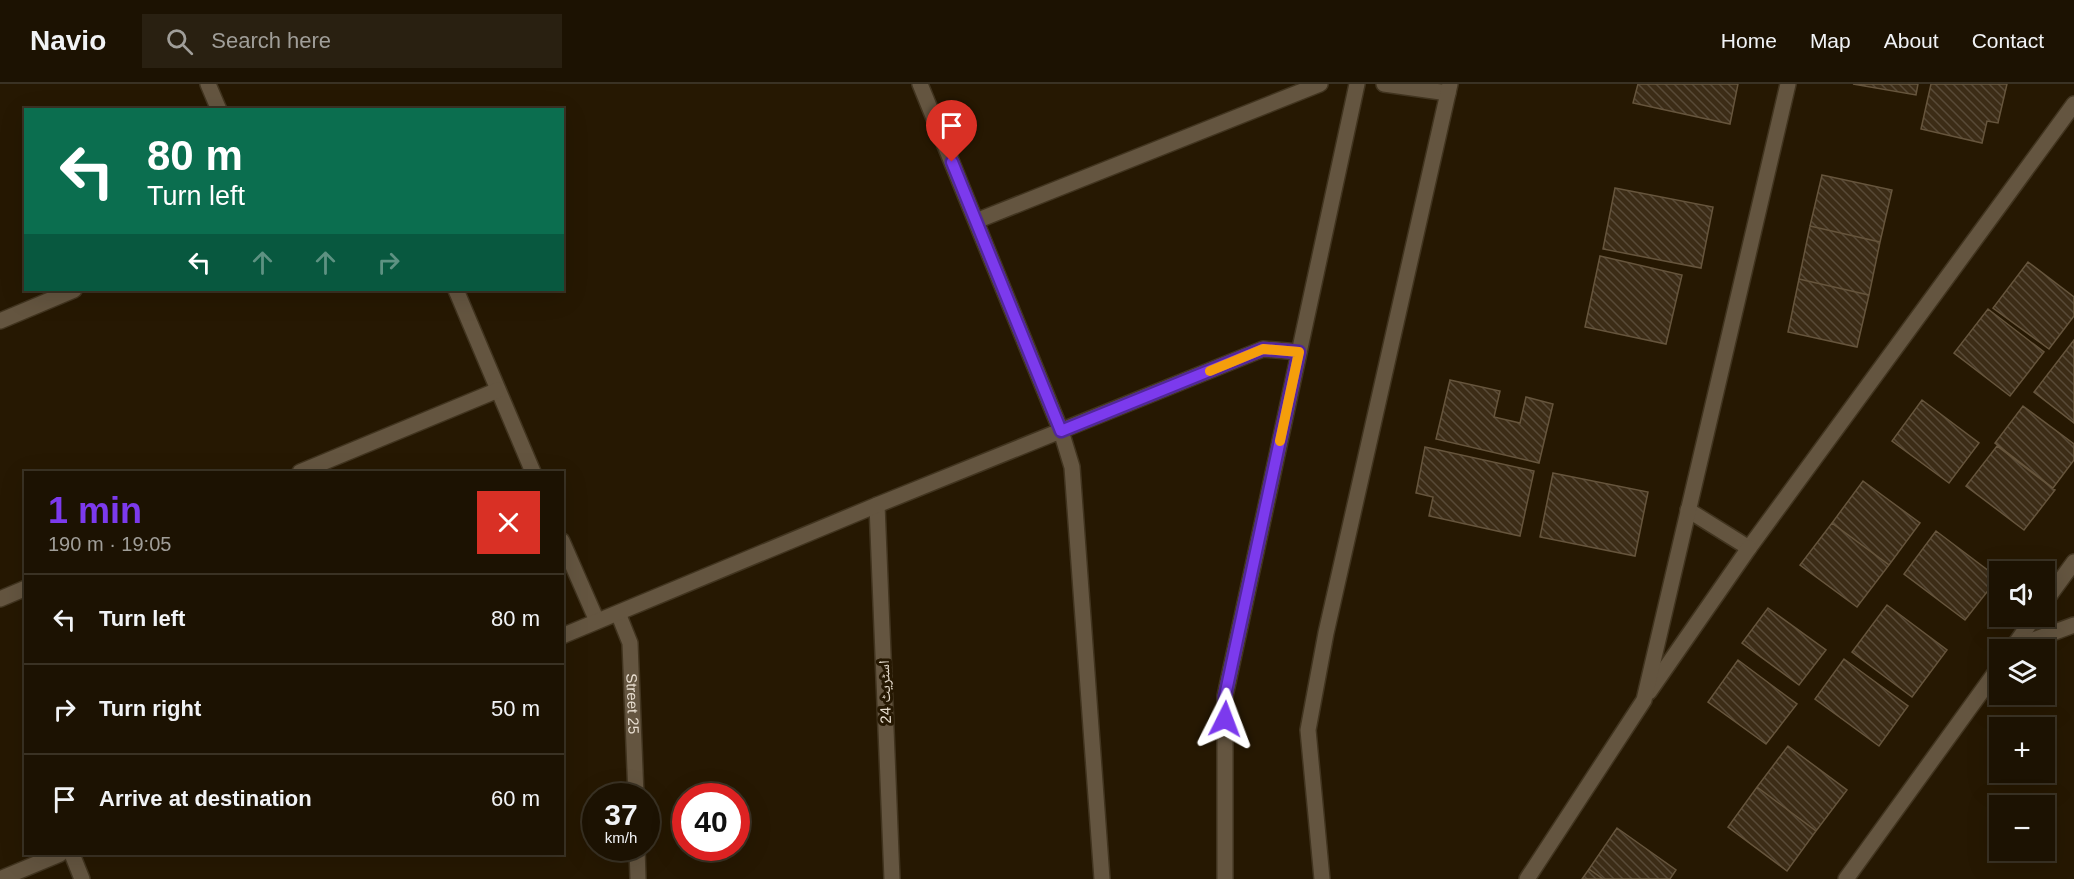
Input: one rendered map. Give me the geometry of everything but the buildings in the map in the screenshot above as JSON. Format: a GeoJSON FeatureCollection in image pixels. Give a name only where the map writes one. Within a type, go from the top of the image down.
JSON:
{"type":"FeatureCollection","features":[{"type":"Feature","properties":{"kind":"street"},"geometry":{"type":"LineString","coordinates":[[208,84],[218,108]]}},
{"type":"Feature","properties":{"kind":"street"},"geometry":{"type":"LineString","coordinates":[[920,84],[1061,431],[1072,468],[1102,879]]}},
{"type":"Feature","properties":{"kind":"street"},"geometry":{"type":"LineString","coordinates":[[976,220],[1320,84]]}},
{"type":"Feature","properties":{"kind":"street"},"geometry":{"type":"LineString","coordinates":[[1225,879],[1225,696],[1357,84]]}},
{"type":"Feature","properties":{"kind":"street"},"geometry":{"type":"LineString","coordinates":[[1322,879],[1308,730],[1326,633],[1449,88],[1384,84]]}},
{"type":"Feature","properties":{"kind":"street"},"geometry":{"type":"LineString","coordinates":[[1644,699],[1788,84]]}},
{"type":"Feature","properties":{"kind":"street"},"geometry":{"type":"LineString","coordinates":[[1527,879],[1644,699],[1749,548],[2074,104]]}},
{"type":"Feature","properties":{"kind":"street"},"geometry":{"type":"LineString","coordinates":[[0,321],[72,291]]}},
{"type":"Feature","properties":{"kind":"street"},"geometry":{"type":"LineString","coordinates":[[456,291],[533,471]]}},
{"type":"Feature","properties":{"kind":"street"},"geometry":{"type":"LineString","coordinates":[[564,635],[1263,349],[1299,352]]}},
{"type":"Feature","properties":{"kind":"street"},"geometry":{"type":"LineString","coordinates":[[302,471],[498,390]]}},
{"type":"Feature","properties":{"kind":"street","name":"اسٹریٹ 24"},"geometry":{"type":"LineString","coordinates":[[878,505],[892,879]]}},
{"type":"Feature","properties":{"kind":"street"},"geometry":{"type":"LineString","coordinates":[[1688,510],[1749,548]]}},
{"type":"Feature","properties":{"kind":"street"},"geometry":{"type":"LineString","coordinates":[[564,546],[597,621]]}},
{"type":"Feature","properties":{"kind":"street"},"geometry":{"type":"LineString","coordinates":[[2055,588],[2074,562]]}},
{"type":"Feature","properties":{"kind":"street"},"geometry":{"type":"LineString","coordinates":[[0,599],[24,589]]}},
{"type":"Feature","properties":{"kind":"street","name":"Street 25"},"geometry":{"type":"LineString","coordinates":[[618,613],[630,643],[635,783]]}},
{"type":"Feature","properties":{"kind":"street"},"geometry":{"type":"LineString","coordinates":[[2037,639],[2074,625]]}},
{"type":"Feature","properties":{"kind":"street"},"geometry":{"type":"LineString","coordinates":[[1846,879],[1989,681]]}},
{"type":"Feature","properties":{"kind":"street"},"geometry":{"type":"LineString","coordinates":[[0,879],[58,855]]}},
{"type":"Feature","properties":{"kind":"street"},"geometry":{"type":"LineString","coordinates":[[72,855],[82,879]]}},
{"type":"Feature","properties":{"kind":"street"},"geometry":{"type":"LineString","coordinates":[[637,861],[638,879]]}},
{"type":"Feature","properties":{"kind":"slow traffic"},"geometry":{"type":"LineString","coordinates":[[1210,371],[1263,349],[1299,352],[1280,441]]}},
{"type":"Feature","properties":{"kind":"route"},"geometry":{"type":"LineString","coordinates":[[952,162],[1061,431],[1263,349],[1299,352],[1225,696],[1225,719]]}}]}
